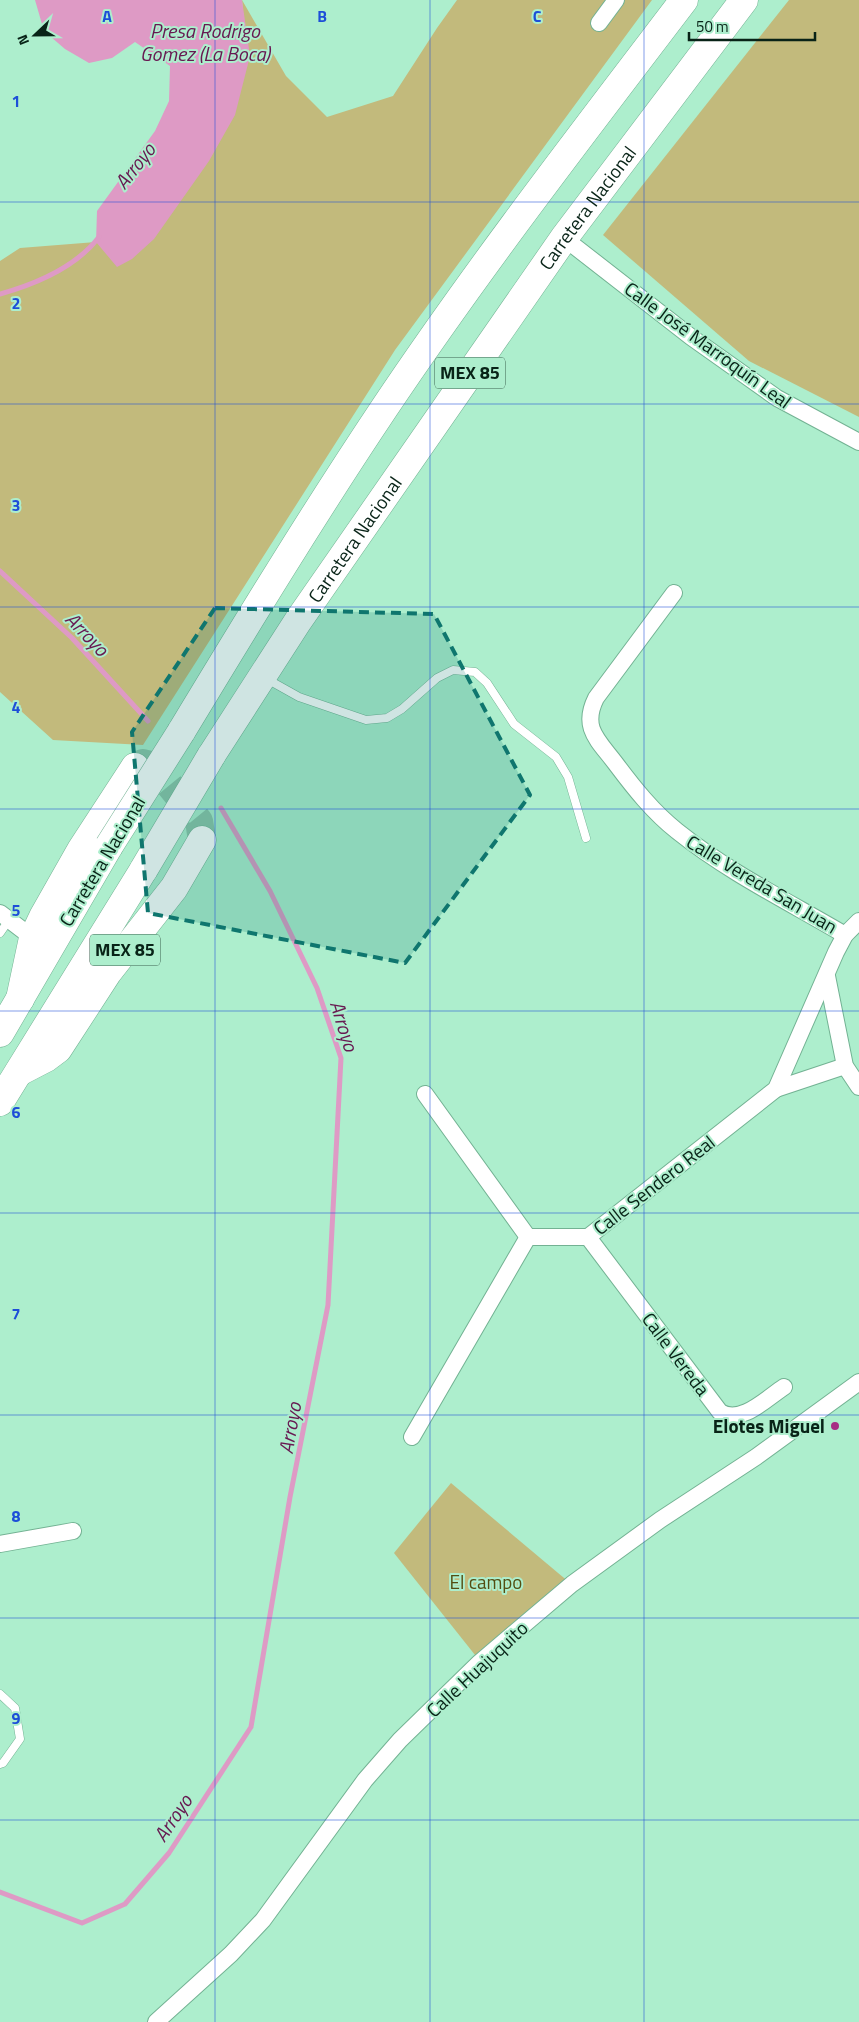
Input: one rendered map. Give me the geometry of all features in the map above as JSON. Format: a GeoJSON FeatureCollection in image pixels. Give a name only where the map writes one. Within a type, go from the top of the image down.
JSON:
{"type":"FeatureCollection","features":[{"type":"Feature","properties":{"kind":"highway","name":"Carretera Nacional"},"geometry":{"type":"LineString","coordinates":[[0,1033],[110,846],[270,586],[386,406],[529,204],[684,0]]}},
{"type":"Feature","properties":{"kind":"highway","name":"Carretera Nacional"},"geometry":{"type":"LineString","coordinates":[[0,1102],[212,756],[298,621],[564,238],[744,0]]}},
{"type":"Feature","properties":{"kind":"highway","name":"MEX 85"},"geometry":{"type":"LineString","coordinates":[[20,1000],[34,938],[81,850],[135,767]]}},
{"type":"Feature","properties":{"kind":"highway","name":"MEX 85"},"geometry":{"type":"LineString","coordinates":[[19,1072],[46,1058],[58,1049],[108,972],[174,888],[202,840]]}},
{"type":"Feature","properties":{"kind":"street"},"geometry":{"type":"LineString","coordinates":[[599,23],[616,0]]}},
{"type":"Feature","properties":{"kind":"street","name":"Calle José Marroquín Leal"},"geometry":{"type":"LineString","coordinates":[[564,238],[691,337],[777,398],[859,442]]}},
{"type":"Feature","properties":{"kind":"street","name":"Calle Vereda San Juan"},"geometry":{"type":"LineString","coordinates":[[674,593],[596,698],[589,711],[589,722],[596,737],[641,797],[676,831],[711,856],[845,935]]}},
{"type":"Feature","properties":{"kind":"street","name":"Calle Sendero Real"},"geometry":{"type":"LineString","coordinates":[[528,1237],[588,1237],[776,1089],[845,935],[859,921]]}},
{"type":"Feature","properties":{"kind":"street"},"geometry":{"type":"LineString","coordinates":[[3,922],[34,938]]}},
{"type":"Feature","properties":{"kind":"street"},"geometry":{"type":"LineString","coordinates":[[827,976],[845,1066],[859,1087]]}},
{"type":"Feature","properties":{"kind":"street"},"geometry":{"type":"LineString","coordinates":[[776,1089],[845,1066]]}},
{"type":"Feature","properties":{"kind":"street"},"geometry":{"type":"LineString","coordinates":[[412,1437],[528,1237],[425,1094]]}},
{"type":"Feature","properties":{"kind":"street","name":"Calle Vereda"},"geometry":{"type":"LineString","coordinates":[[588,1237],[720,1412],[727,1416],[746,1413],[784,1387]]}},
{"type":"Feature","properties":{"kind":"street","name":"Calle Huajuquito"},"geometry":{"type":"LineString","coordinates":[[156,2022],[231,1954],[263,1920],[364,1780],[400,1740],[480,1662],[572,1584],[660,1520],[756,1456],[859,1382]]}},
{"type":"Feature","properties":{"kind":"street"},"geometry":{"type":"LineString","coordinates":[[0,1544],[73,1531]]}},
{"type":"Feature","properties":{"kind":"lane"},"geometry":{"type":"LineString","coordinates":[[262,676],[298,697],[366,720],[387,718],[402,709],[437,678],[453,670],[475,672],[487,683],[514,724],[556,757],[568,777],[586,838]]}},
{"type":"Feature","properties":{"kind":"lane"},"geometry":{"type":"LineString","coordinates":[[0,1694],[15,1708],[20,1739],[4,1763],[0,1764]]}},
{"type":"Feature","properties":{"kind":"highlighted area"},"geometry":{"type":"Polygon","coordinates":[[[215,608],[434,614],[530,795],[405,963],[148,913],[132,732],[215,608]]]}},
{"type":"Feature","properties":{"kind":"green space"},"geometry":{"type":"Polygon","coordinates":[[[242,0],[286,76],[327,117],[393,96],[457,0],[652,0],[395,350],[143,745],[53,740],[0,692],[0,261],[20,248],[96,242],[244,25],[242,0]]]}},
{"type":"Feature","properties":{"kind":"green space"},"geometry":{"type":"Polygon","coordinates":[[[789,0],[859,0],[859,417],[749,361],[603,235],[789,0]]]}},
{"type":"Feature","properties":{"kind":"green space","name":"El campo"},"geometry":{"type":"Polygon","coordinates":[[[451,1483],[570,1583],[479,1660],[394,1553],[451,1483]]]}},
{"type":"Feature","properties":{"kind":"water","name":"Presa Rodrigo Gomez (La Boca)"},"geometry":{"type":"Polygon","coordinates":[[[35,0],[242,0],[250,56],[235,115],[209,161],[154,239],[132,259],[117,267],[96,242],[97,211],[155,131],[169,101],[170,66],[135,42],[112,58],[89,63],[65,49],[44,31],[35,0]]]}},
{"type":"Feature","properties":{"kind":"waterway","name":"Arroyo"},"geometry":{"type":"LineString","coordinates":[[0,294],[27,285],[67,266],[90,248],[99,237]]}},
{"type":"Feature","properties":{"kind":"waterway","name":"Arroyo"},"geometry":{"type":"LineString","coordinates":[[0,571],[72,638],[148,721]]}},
{"type":"Feature","properties":{"kind":"waterway","name":"Arroyo"},"geometry":{"type":"LineString","coordinates":[[0,1892],[82,1923],[125,1904],[169,1853],[251,1727],[290,1497],[328,1305],[341,1058],[317,988],[270,891],[221,808]]}},
{"type":"Feature","properties":{"kind":"tunnel"},"geometry":{"type":"LineString","coordinates":[[137,765],[143,763],[151,765],[163,777],[199,821],[202,840]]}},
{"type":"Feature","properties":{"kind":"place","name":"Elotes Miguel"},"geometry":{"type":"Point","coordinates":[835,1426]}}]}
